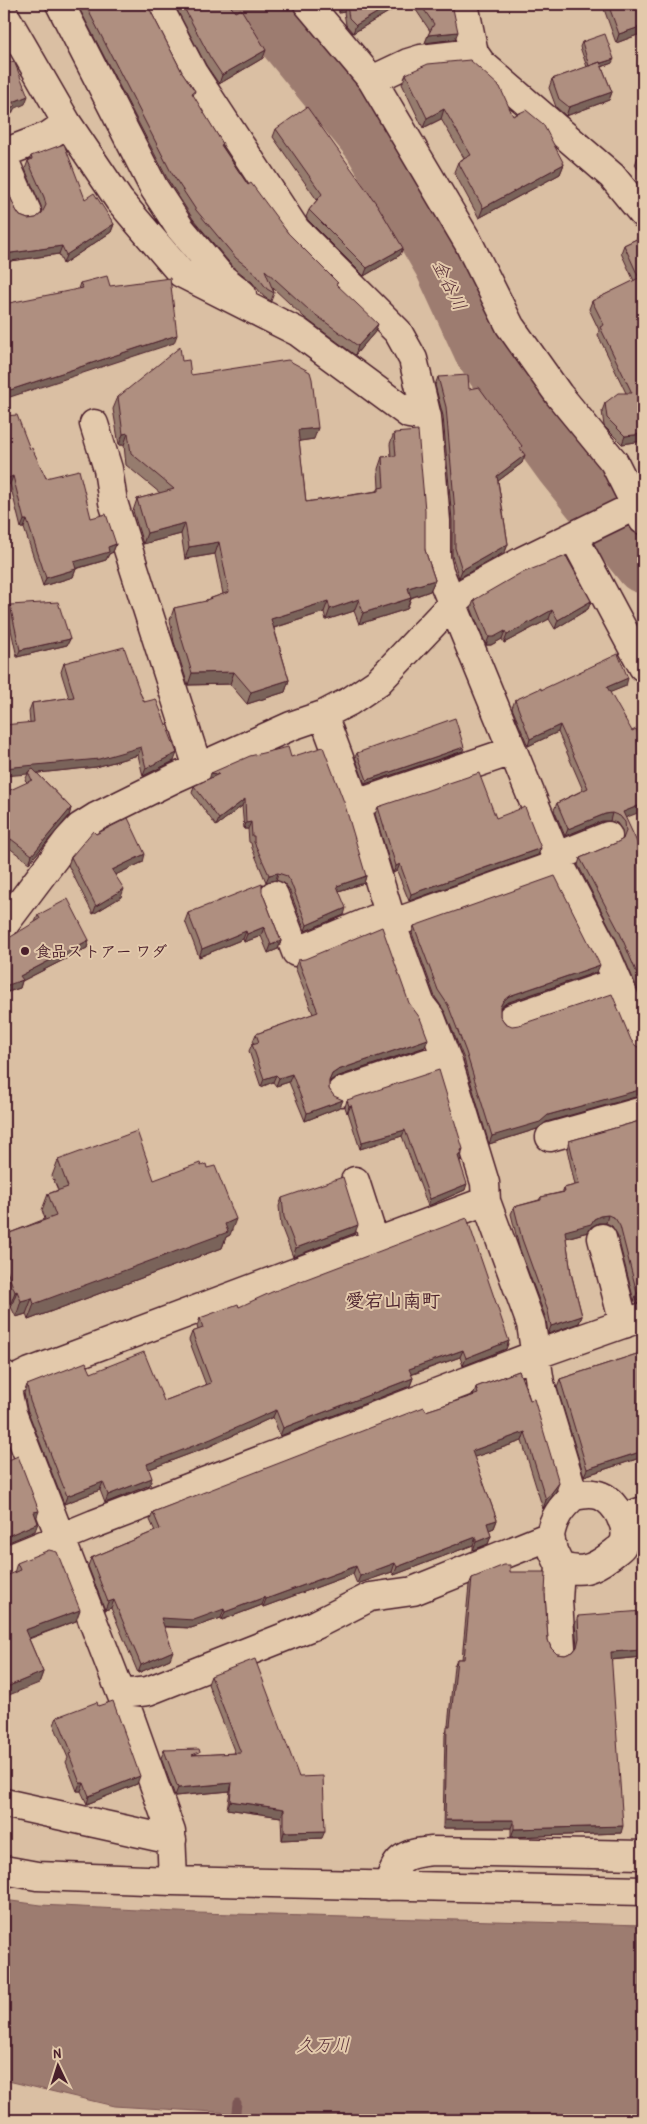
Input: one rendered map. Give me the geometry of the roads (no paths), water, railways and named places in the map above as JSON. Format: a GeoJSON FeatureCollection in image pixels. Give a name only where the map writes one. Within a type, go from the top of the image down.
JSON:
{"type":"FeatureCollection","features":[{"type":"Feature","properties":{"kind":"street"},"geometry":{"type":"LineString","coordinates":[[60,4],[154,188],[180,228],[222,278],[266,315]]}},
{"type":"Feature","properties":{"kind":"street"},"geometry":{"type":"LineString","coordinates":[[157,4],[193,72],[296,230],[398,332],[413,359],[427,417],[436,521],[436,558],[452,604],[558,861],[629,994],[643,1041]]}},
{"type":"Feature","properties":{"kind":"street"},"geometry":{"type":"LineString","coordinates":[[4,925],[68,840],[80,827],[96,817],[198,768],[292,726],[323,715],[350,701],[378,682],[452,604],[467,591],[577,534],[636,509],[614,462],[558,395],[510,326],[468,242],[372,80],[308,4]]}},
{"type":"Feature","properties":{"kind":"street"},"geometry":{"type":"LineString","coordinates":[[464,4],[474,53],[481,63],[612,176],[643,214]]}},
{"type":"Feature","properties":{"kind":"street"},"geometry":{"type":"LineString","coordinates":[[4,14],[67,123],[119,200],[181,273],[298,332],[409,414],[427,417]]}},
{"type":"Feature","properties":{"kind":"street"},"geometry":{"type":"LineString","coordinates":[[372,80],[421,59],[474,53]]}},
{"type":"Feature","properties":{"kind":"street"},"geometry":{"type":"LineString","coordinates":[[4,154],[48,136],[67,123]]}},
{"type":"Feature","properties":{"kind":"street"},"geometry":{"type":"LineString","coordinates":[[4,160],[27,212]]}},
{"type":"Feature","properties":{"kind":"street"},"geometry":{"type":"LineString","coordinates":[[94,424],[108,469],[113,502],[198,768]]}},
{"type":"Feature","properties":{"kind":"street"},"geometry":{"type":"LineString","coordinates":[[577,534],[643,667]]}},
{"type":"Feature","properties":{"kind":"street"},"geometry":{"type":"LineString","coordinates":[[323,715],[356,804],[390,918],[421,1005],[431,1018],[445,1057],[485,1183],[486,1200],[532,1324],[540,1383],[574,1496]]}},
{"type":"Feature","properties":{"kind":"street"},"geometry":{"type":"LineString","coordinates":[[356,804],[512,751]]}},
{"type":"Feature","properties":{"kind":"street"},"geometry":{"type":"LineString","coordinates":[[274,895],[296,952],[375,919],[405,919],[550,867],[568,852],[608,836]]}},
{"type":"Feature","properties":{"kind":"street"},"geometry":{"type":"LineString","coordinates":[[512,1018],[629,994]]}},
{"type":"Feature","properties":{"kind":"street"},"geometry":{"type":"LineString","coordinates":[[341,1092],[445,1057]]}},
{"type":"Feature","properties":{"kind":"street"},"geometry":{"type":"LineString","coordinates":[[550,1137],[643,1111]]}},
{"type":"Feature","properties":{"kind":"street"},"geometry":{"type":"LineString","coordinates":[[354,1181],[375,1243]]}},
{"type":"Feature","properties":{"kind":"street"},"geometry":{"type":"LineString","coordinates":[[173,1881],[172,1832],[122,1694],[12,1413],[4,1381],[486,1200]]}},
{"type":"Feature","properties":{"kind":"street"},"geometry":{"type":"LineString","coordinates":[[4,1561],[62,1539],[94,1524],[535,1355],[634,1320],[602,1238]]}},
{"type":"Feature","properties":{"kind":"street"},"geometry":{"type":"LineString","coordinates":[[560,1566],[582,1571],[598,1564],[622,1546],[624,1534],[632,1514],[603,1497],[593,1494],[574,1496],[558,1513],[552,1523],[550,1536],[553,1551],[560,1566],[558,1601],[561,1647]]}},
{"type":"Feature","properties":{"kind":"street"},"geometry":{"type":"LineString","coordinates":[[122,1694],[148,1691],[314,1625],[370,1597],[413,1591],[550,1536]]}},
{"type":"Feature","properties":{"kind":"street"},"geometry":{"type":"LineString","coordinates":[[4,1802],[172,1840]]}},
{"type":"Feature","properties":{"kind":"street"},"geometry":{"type":"LineString","coordinates":[[388,1886],[395,1866],[400,1860],[419,1852],[643,1855]]}},
{"type":"Feature","properties":{"kind":"street"},"geometry":{"type":"LineString","coordinates":[[4,1870],[37,1876],[173,1881],[643,1891]]}},
{"type":"Feature","properties":{"kind":"water"},"geometry":{"type":"Polygon","coordinates":[[[622,525],[643,560],[643,574],[629,558],[601,536],[622,525]]]}},
{"type":"Feature","properties":{"kind":"water","name":"久万川"},"geometry":{"type":"Polygon","coordinates":[[[4,1900],[41,1905],[197,1913],[643,1925],[643,2120],[348,2120],[114,2106],[4,2080],[4,1900]]]}},
{"type":"Feature","properties":{"kind":"waterway","name":"金谷川"},"geometry":{"type":"LineString","coordinates":[[257,4],[370,142],[441,263],[482,352],[562,465],[643,566]]}},
{"type":"Feature","properties":{"kind":"waterway"},"geometry":{"type":"LineString","coordinates":[[235,2120],[237,2103]]}},
{"type":"Feature","properties":{"kind":"place","name":"食品ストアー ワダ"},"geometry":{"type":"Point","coordinates":[25,951]}},
{"type":"Feature","properties":{"kind":"district","name":"愛宕山南町"},"geometry":{"type":"Point","coordinates":[393,1300]}}]}
